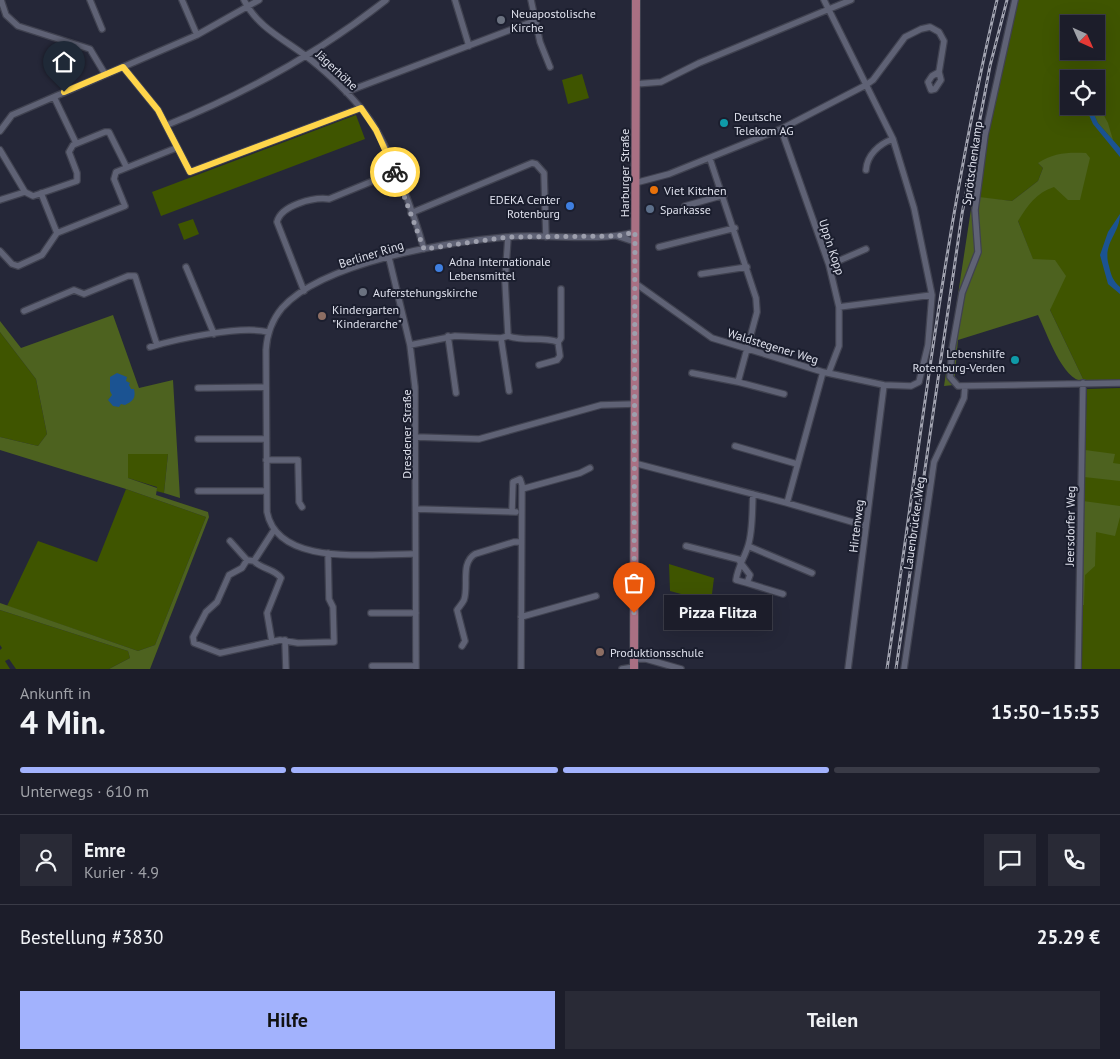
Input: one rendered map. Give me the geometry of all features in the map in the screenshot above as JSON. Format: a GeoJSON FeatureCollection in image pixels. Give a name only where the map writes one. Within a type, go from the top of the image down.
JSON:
{"type":"FeatureCollection","features":[{"type":"Feature","properties":{"kind":"main road","name":"Harburger Straße"},"geometry":{"type":"LineString","coordinates":[[634,665],[635,0]]}},
{"type":"Feature","properties":{"kind":"street"},"geometry":{"type":"LineString","coordinates":[[1,0],[6,15],[18,26],[90,49],[105,74]]}},
{"type":"Feature","properties":{"kind":"street"},"geometry":{"type":"LineString","coordinates":[[90,0],[102,29]]}},
{"type":"Feature","properties":{"kind":"street"},"geometry":{"type":"LineString","coordinates":[[182,0],[197,34]]}},
{"type":"Feature","properties":{"kind":"street","name":"Jägerhöhe"},"geometry":{"type":"LineString","coordinates":[[244,0],[268,29],[306,55],[361,108],[376,130],[395,172],[424,249]]}},
{"type":"Feature","properties":{"kind":"street"},"geometry":{"type":"LineString","coordinates":[[0,131],[12,115],[197,34],[259,0]]}},
{"type":"Feature","properties":{"kind":"street"},"geometry":{"type":"LineString","coordinates":[[167,125],[246,89],[306,55],[386,0]]}},
{"type":"Feature","properties":{"kind":"street"},"geometry":{"type":"LineString","coordinates":[[455,0],[469,46]]}},
{"type":"Feature","properties":{"kind":"street"},"geometry":{"type":"LineString","coordinates":[[531,0],[534,21],[547,65],[550,67]]}},
{"type":"Feature","properties":{"kind":"street"},"geometry":{"type":"LineString","coordinates":[[824,0],[893,139],[914,208],[932,295],[839,307]]}},
{"type":"Feature","properties":{"kind":"street"},"geometry":{"type":"LineString","coordinates":[[635,84],[661,82],[699,62],[851,0]]}},
{"type":"Feature","properties":{"kind":"street","name":"Sprötschenkamp"},"geometry":{"type":"LineString","coordinates":[[965,386],[955,385],[950,377],[952,348],[962,293],[978,252],[975,210],[982,153],[1015,0]]}},
{"type":"Feature","properties":{"kind":"street"},"geometry":{"type":"LineString","coordinates":[[346,92],[534,21]]}},
{"type":"Feature","properties":{"kind":"street"},"geometry":{"type":"LineString","coordinates":[[635,183],[669,174],[710,159],[781,129],[866,84],[873,80],[906,38],[921,29],[930,27],[939,32],[944,42],[939,72]]}},
{"type":"Feature","properties":{"kind":"street"},"geometry":{"type":"LineString","coordinates":[[123,67],[148,95],[167,125],[176,148],[190,172],[361,108]]}},
{"type":"Feature","properties":{"kind":"street"},"geometry":{"type":"LineString","coordinates":[[54,96],[76,144]]}},
{"type":"Feature","properties":{"kind":"street","name":"Upp'n Kopp"},"geometry":{"type":"LineString","coordinates":[[781,129],[829,265],[839,307],[839,346],[826,372],[797,464],[787,503]]}},
{"type":"Feature","properties":{"kind":"street"},"geometry":{"type":"LineString","coordinates":[[0,150],[25,192],[33,196],[77,181],[77,173],[69,152],[76,144],[109,132],[126,166]]}},
{"type":"Feature","properties":{"kind":"street"},"geometry":{"type":"LineString","coordinates":[[866,170],[867,161],[872,153],[893,139]]}},
{"type":"Feature","properties":{"kind":"street"},"geometry":{"type":"LineString","coordinates":[[0,251],[12,264],[18,266],[42,255],[57,233],[125,206],[114,179],[116,172],[126,166],[176,148]]}},
{"type":"Feature","properties":{"kind":"street"},"geometry":{"type":"LineString","coordinates":[[710,159],[735,228],[756,298],[757,312],[738,382]]}},
{"type":"Feature","properties":{"kind":"street"},"geometry":{"type":"LineString","coordinates":[[411,213],[536,164],[544,173],[546,237]]}},
{"type":"Feature","properties":{"kind":"street"},"geometry":{"type":"LineString","coordinates":[[304,291],[276,222],[278,216],[283,211],[318,198],[329,199],[395,172]]}},
{"type":"Feature","properties":{"kind":"street"},"geometry":{"type":"LineString","coordinates":[[0,200],[25,192]]}},
{"type":"Feature","properties":{"kind":"street"},"geometry":{"type":"LineString","coordinates":[[41,193],[57,233]]}},
{"type":"Feature","properties":{"kind":"street"},"geometry":{"type":"LineString","coordinates":[[685,206],[724,195]]}},
{"type":"Feature","properties":{"kind":"street"},"geometry":{"type":"LineString","coordinates":[[659,247],[735,228]]}},
{"type":"Feature","properties":{"kind":"street","name":"Berliner Ring"},"geometry":{"type":"LineString","coordinates":[[274,530],[268,519],[266,491],[266,387],[268,332],[282,308],[304,291],[335,276],[389,258],[424,249],[508,237],[617,236],[635,232]]}},
{"type":"Feature","properties":{"kind":"street","name":"Berliner Ring"},"geometry":{"type":"LineString","coordinates":[[617,236],[635,242]]}},
{"type":"Feature","properties":{"kind":"street"},"geometry":{"type":"LineString","coordinates":[[508,237],[505,281],[508,336]]}},
{"type":"Feature","properties":{"kind":"street"},"geometry":{"type":"LineString","coordinates":[[829,265],[866,249]]}},
{"type":"Feature","properties":{"kind":"street","name":"Dresdener Straße"},"geometry":{"type":"LineString","coordinates":[[372,666],[416,667],[414,554],[416,387],[410,345],[389,258]]}},
{"type":"Feature","properties":{"kind":"street"},"geometry":{"type":"LineString","coordinates":[[186,267],[214,334]]}},
{"type":"Feature","properties":{"kind":"street"},"geometry":{"type":"LineString","coordinates":[[701,274],[747,267]]}},
{"type":"Feature","properties":{"kind":"street"},"geometry":{"type":"LineString","coordinates":[[24,311],[74,290],[84,294],[128,276],[135,276],[157,345]]}},
{"type":"Feature","properties":{"kind":"street","name":"Waldstegener Weg"},"geometry":{"type":"LineString","coordinates":[[635,283],[712,338],[826,372],[884,385],[914,386],[919,382],[928,345],[932,295]]}},
{"type":"Feature","properties":{"kind":"street"},"geometry":{"type":"LineString","coordinates":[[539,365],[558,360],[560,356],[558,342],[561,338],[561,290]]}},
{"type":"Feature","properties":{"kind":"street"},"geometry":{"type":"LineString","coordinates":[[150,347],[214,334],[259,330],[268,332]]}},
{"type":"Feature","properties":{"kind":"street"},"geometry":{"type":"LineString","coordinates":[[410,345],[448,336],[548,338],[558,342]]}},
{"type":"Feature","properties":{"kind":"street"},"geometry":{"type":"LineString","coordinates":[[448,336],[456,393]]}},
{"type":"Feature","properties":{"kind":"street"},"geometry":{"type":"LineString","coordinates":[[501,338],[509,391]]}},
{"type":"Feature","properties":{"kind":"street"},"geometry":{"type":"LineString","coordinates":[[692,373],[784,394]]}},
{"type":"Feature","properties":{"kind":"street","name":"Jeersdorfer Weg"},"geometry":{"type":"LineString","coordinates":[[1078,669],[1083,383]]}},
{"type":"Feature","properties":{"kind":"street"},"geometry":{"type":"LineString","coordinates":[[965,386],[1120,383]]}},
{"type":"Feature","properties":{"kind":"street","name":"Hirtenweg"},"geometry":{"type":"LineString","coordinates":[[848,669],[884,385]]}},
{"type":"Feature","properties":{"kind":"street","name":"Lauenbrücker Weg"},"geometry":{"type":"LineString","coordinates":[[904,669],[934,462],[964,398],[965,386]]}},
{"type":"Feature","properties":{"kind":"street"},"geometry":{"type":"LineString","coordinates":[[198,388],[266,387]]}},
{"type":"Feature","properties":{"kind":"street"},"geometry":{"type":"LineString","coordinates":[[416,437],[479,439],[601,405],[635,404]]}},
{"type":"Feature","properties":{"kind":"street"},"geometry":{"type":"LineString","coordinates":[[198,439],[266,439]]}},
{"type":"Feature","properties":{"kind":"street"},"geometry":{"type":"LineString","coordinates":[[735,446],[797,464]]}},
{"type":"Feature","properties":{"kind":"street"},"geometry":{"type":"LineString","coordinates":[[266,460],[298,460],[298,502],[302,507]]}},
{"type":"Feature","properties":{"kind":"street"},"geometry":{"type":"LineString","coordinates":[[634,463],[866,526]]}},
{"type":"Feature","properties":{"kind":"street"},"geometry":{"type":"LineString","coordinates":[[522,489],[590,468]]}},
{"type":"Feature","properties":{"kind":"street"},"geometry":{"type":"LineString","coordinates":[[512,511],[512,482],[520,479],[522,489],[521,669]]}},
{"type":"Feature","properties":{"kind":"street"},"geometry":{"type":"LineString","coordinates":[[198,491],[266,491]]}},
{"type":"Feature","properties":{"kind":"street"},"geometry":{"type":"LineString","coordinates":[[753,494],[748,546],[740,561],[736,580],[783,594]]}},
{"type":"Feature","properties":{"kind":"street"},"geometry":{"type":"LineString","coordinates":[[416,509],[522,512]]}},
{"type":"Feature","properties":{"kind":"street"},"geometry":{"type":"LineString","coordinates":[[328,554],[329,599],[334,607],[334,642],[298,643],[285,640],[220,653],[194,643],[193,637],[206,612],[218,602],[229,575],[251,561],[274,530],[295,547],[314,553],[414,554]]}},
{"type":"Feature","properties":{"kind":"street"},"geometry":{"type":"LineString","coordinates":[[230,541],[251,561],[278,574],[281,578],[267,613],[272,642]]}},
{"type":"Feature","properties":{"kind":"street"},"geometry":{"type":"LineString","coordinates":[[462,646],[465,641],[457,610],[464,599],[466,572],[470,558],[475,554],[521,542]]}},
{"type":"Feature","properties":{"kind":"street"},"geometry":{"type":"LineString","coordinates":[[686,546],[740,561],[750,575],[747,583]]}},
{"type":"Feature","properties":{"kind":"street"},"geometry":{"type":"LineString","coordinates":[[748,546],[812,573]]}},
{"type":"Feature","properties":{"kind":"street"},"geometry":{"type":"LineString","coordinates":[[521,617],[596,596]]}},
{"type":"Feature","properties":{"kind":"street"},"geometry":{"type":"LineString","coordinates":[[371,613],[416,613]]}},
{"type":"Feature","properties":{"kind":"street"},"geometry":{"type":"LineString","coordinates":[[285,640],[286,669]]}},
{"type":"Feature","properties":{"kind":"street"},"geometry":{"type":"LineString","coordinates":[[622,669],[646,659],[681,669]]}},
{"type":"Feature","properties":{"kind":"green space"},"geometry":{"type":"Polygon","coordinates":[[[1017,0],[1120,0],[1120,381],[1084,381],[1050,310],[1055,260],[1033,260],[1018,221],[1015,203],[1041,183],[1048,166],[1038,163],[1043,168],[1038,181],[1012,201],[979,198],[988,134],[1017,0]]]}},
{"type":"Feature","properties":{"kind":"green space"},"geometry":{"type":"Polygon","coordinates":[[[582,74],[589,98],[568,104],[562,80],[582,74]]]}},
{"type":"Feature","properties":{"kind":"green space"},"geometry":{"type":"Polygon","coordinates":[[[1000,84],[986,145],[979,197],[1012,201],[1038,181],[1043,168],[1038,163],[1061,154],[1086,153],[1090,158],[1080,200],[1068,200],[1054,187],[1033,200],[1018,221],[1033,259],[1055,260],[1066,276],[1050,310],[1084,381],[1076,379],[1069,374],[1056,355],[1038,315],[958,340],[954,385],[944,386],[979,157],[995,85],[1000,84]]]}},
{"type":"Feature","properties":{"kind":"green space"},"geometry":{"type":"Polygon","coordinates":[[[356,115],[365,139],[161,216],[152,192],[356,115]]]}},
{"type":"Feature","properties":{"kind":"green space"},"geometry":{"type":"Polygon","coordinates":[[[1094,115],[1104,115],[1113,140],[1098,123],[1094,115]]]}},
{"type":"Feature","properties":{"kind":"green space"},"geometry":{"type":"Polygon","coordinates":[[[193,219],[199,234],[184,240],[178,224],[193,219]]]}},
{"type":"Feature","properties":{"kind":"green space"},"geometry":{"type":"Polygon","coordinates":[[[113,315],[139,388],[173,380],[180,498],[164,493],[168,454],[128,454],[128,478],[157,488],[156,495],[208,512],[209,517],[150,669],[109,669],[130,658],[128,651],[0,610],[0,603],[138,651],[155,645],[206,517],[126,489],[0,450],[0,437],[38,446],[47,434],[36,379],[0,332],[0,321],[21,348],[113,315]]]}},
{"type":"Feature","properties":{"kind":"green space"},"geometry":{"type":"Polygon","coordinates":[[[0,332],[36,379],[47,434],[38,446],[0,437],[0,332]]]}},
{"type":"Feature","properties":{"kind":"green space"},"geometry":{"type":"Polygon","coordinates":[[[1120,388],[1120,669],[1082,669],[1083,501],[1087,389],[1120,388]]]}},
{"type":"Feature","properties":{"kind":"green space"},"geometry":{"type":"Polygon","coordinates":[[[1085,450],[1115,454],[1113,463],[1120,464],[1120,481],[1084,477],[1085,450]]]}},
{"type":"Feature","properties":{"kind":"green space"},"geometry":{"type":"Polygon","coordinates":[[[128,454],[168,454],[164,493],[156,491],[157,487],[128,478],[128,454]]]}},
{"type":"Feature","properties":{"kind":"green space"},"geometry":{"type":"Polygon","coordinates":[[[126,489],[206,517],[155,645],[138,651],[7,606],[38,541],[97,562],[126,489]]]}},
{"type":"Feature","properties":{"kind":"green space"},"geometry":{"type":"Polygon","coordinates":[[[1083,501],[1120,506],[1120,517],[1115,536],[1096,532],[1095,566],[1085,575],[1084,605],[1082,605],[1083,501]]]}},
{"type":"Feature","properties":{"kind":"green space"},"geometry":{"type":"Polygon","coordinates":[[[669,564],[714,578],[711,602],[670,591],[669,564]]]}},
{"type":"Feature","properties":{"kind":"green space"},"geometry":{"type":"Polygon","coordinates":[[[0,610],[128,651],[130,658],[109,669],[16,669],[9,659],[5,661],[10,669],[0,669],[0,650],[2,648],[0,645],[0,610]]]}},
{"type":"Feature","properties":{"kind":"water"},"geometry":{"type":"Polygon","coordinates":[[[1089,115],[1094,115],[1098,123],[1120,148],[1120,157],[1093,124],[1089,115]]]}},
{"type":"Feature","properties":{"kind":"water"},"geometry":{"type":"Polygon","coordinates":[[[1120,214],[1117,227],[1109,245],[1107,258],[1113,278],[1120,287],[1120,294],[1108,284],[1100,255],[1108,232],[1120,214]]]}},
{"type":"Feature","properties":{"kind":"water"},"geometry":{"type":"Polygon","coordinates":[[[117,373],[127,377],[126,381],[130,383],[131,389],[134,389],[135,392],[132,401],[125,405],[121,404],[119,407],[113,406],[108,400],[112,395],[110,391],[110,377],[117,373]]]}},
{"type":"Feature","properties":{"kind":"railway"},"geometry":{"type":"LineString","coordinates":[[887,669],[948,250],[979,83],[997,0]]}},
{"type":"Feature","properties":{"kind":"railway"},"geometry":{"type":"LineString","coordinates":[[896,669],[962,214],[990,66],[1007,0]]}},
{"type":"Feature","properties":{"kind":"way so far"},"geometry":{"type":"LineString","coordinates":[[395,172],[424,249],[508,237],[617,236],[635,232],[634,613]]}},
{"type":"Feature","properties":{"kind":"place","name":"Neuapostolische Kirche"},"geometry":{"type":"Point","coordinates":[501,20]}},
{"type":"Feature","properties":{"kind":"place","name":"Deutsche Telekom AG"},"geometry":{"type":"Point","coordinates":[724,123]}},
{"type":"Feature","properties":{"kind":"place","name":"Viet Kitchen"},"geometry":{"type":"Point","coordinates":[654,190]}},
{"type":"Feature","properties":{"kind":"place","name":"EDEKA Center Rotenburg"},"geometry":{"type":"Point","coordinates":[570,206]}},
{"type":"Feature","properties":{"kind":"place","name":"Sparkasse"},"geometry":{"type":"Point","coordinates":[650,209]}},
{"type":"Feature","properties":{"kind":"place","name":"Adna Internationale Lebensmittel"},"geometry":{"type":"Point","coordinates":[439,268]}},
{"type":"Feature","properties":{"kind":"place","name":"Auferstehungskirche"},"geometry":{"type":"Point","coordinates":[363,292]}},
{"type":"Feature","properties":{"kind":"place","name":"Kindergarten \"Kinderarche\""},"geometry":{"type":"Point","coordinates":[322,316]}},
{"type":"Feature","properties":{"kind":"place","name":"Lebenshilfe Rotenburg-Verden"},"geometry":{"type":"Point","coordinates":[1015,360]}},
{"type":"Feature","properties":{"kind":"place","name":"Pizza Flitza"},"geometry":{"type":"Point","coordinates":[634,613]}},
{"type":"Feature","properties":{"kind":"place","name":"Produktionsschule"},"geometry":{"type":"Point","coordinates":[600,652]}},
{"type":"Feature","properties":{"kind":"route"},"geometry":{"type":"LineString","coordinates":[[64,92],[123,67],[148,95],[158,110],[190,172],[361,108],[376,130],[395,172]]}}]}
